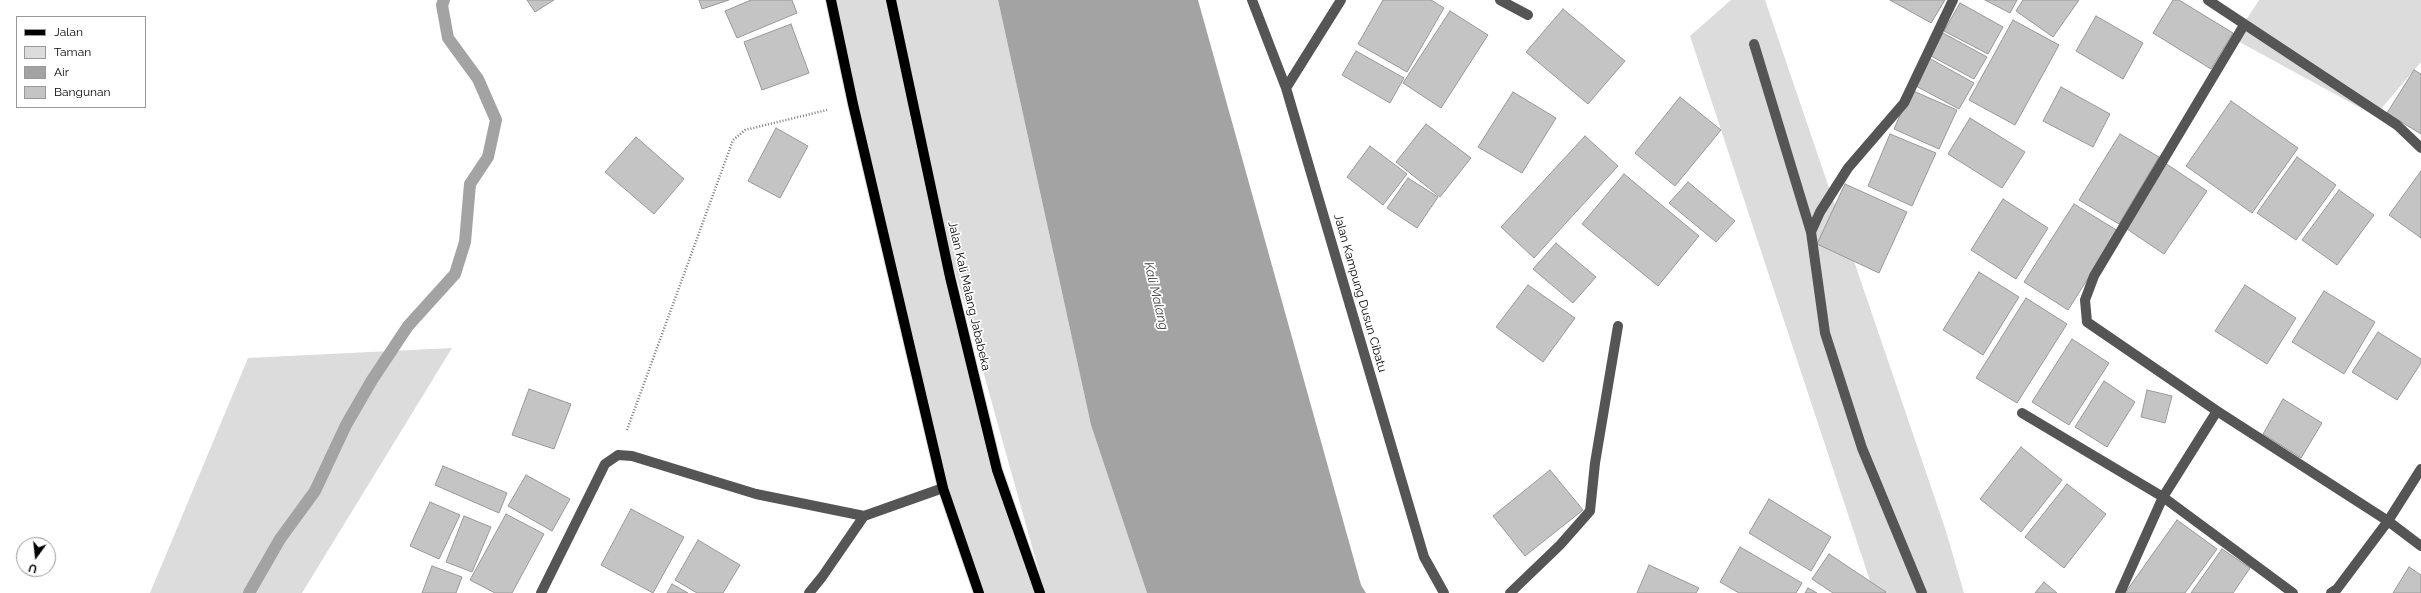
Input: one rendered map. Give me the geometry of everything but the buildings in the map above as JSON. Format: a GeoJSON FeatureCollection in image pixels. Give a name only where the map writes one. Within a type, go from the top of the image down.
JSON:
{"type":"FeatureCollection","features":[{"type":"Feature","properties":{"kind":"main road"},"geometry":{"type":"LineString","coordinates":[[831,0],[853,104],[943,488],[979,593]]}},
{"type":"Feature","properties":{"kind":"main road","name":"Jalan Kali Malang Jababeka"},"geometry":{"type":"LineString","coordinates":[[891,0],[950,277],[997,470],[1040,593]]}},
{"type":"Feature","properties":{"kind":"street","name":"Jalan Kampung Dusun Cibatu"},"geometry":{"type":"LineString","coordinates":[[1252,0],[1286,88],[1424,556],[1444,593]]}},
{"type":"Feature","properties":{"kind":"street"},"geometry":{"type":"LineString","coordinates":[[1286,88],[1341,0]]}},
{"type":"Feature","properties":{"kind":"street"},"geometry":{"type":"LineString","coordinates":[[1500,0],[1528,15]]}},
{"type":"Feature","properties":{"kind":"street"},"geometry":{"type":"LineString","coordinates":[[1811,232],[1820,212],[1848,168],[1904,102],[1953,0]]}},
{"type":"Feature","properties":{"kind":"street"},"geometry":{"type":"LineString","coordinates":[[2208,0],[2397,125],[2421,148]]}},
{"type":"Feature","properties":{"kind":"street"},"geometry":{"type":"LineString","coordinates":[[2244,25],[2094,276],[2085,300],[2087,322],[2217,411],[2388,521],[2421,546]]}},
{"type":"Feature","properties":{"kind":"street"},"geometry":{"type":"LineString","coordinates":[[1754,44],[1811,232],[1825,333],[1862,448],[1922,593]]}},
{"type":"Feature","properties":{"kind":"street"},"geometry":{"type":"LineString","coordinates":[[1510,593],[1560,545],[1590,511],[1595,463],[1618,326]]}},
{"type":"Feature","properties":{"kind":"street"},"geometry":{"type":"LineString","coordinates":[[2120,593],[2163,497],[2217,411]]}},
{"type":"Feature","properties":{"kind":"street"},"geometry":{"type":"LineString","coordinates":[[2022,413],[2163,497],[2293,593]]}},
{"type":"Feature","properties":{"kind":"street"},"geometry":{"type":"LineString","coordinates":[[541,593],[606,464],[618,455],[632,456],[756,494],[864,516],[943,488]]}},
{"type":"Feature","properties":{"kind":"street"},"geometry":{"type":"LineString","coordinates":[[2331,593],[2337,589],[2388,521],[2421,469]]}},
{"type":"Feature","properties":{"kind":"street"},"geometry":{"type":"LineString","coordinates":[[809,593],[822,577],[864,516]]}},
{"type":"Feature","properties":{"kind":"path"},"geometry":{"type":"LineString","coordinates":[[618,455],[733,140],[745,130],[853,104]]}},
{"type":"Feature","properties":{"kind":"green space"},"geometry":{"type":"Polygon","coordinates":[[[832,0],[998,0],[1091,425],[1147,593],[1045,593],[933,192],[997,470],[1042,593],[979,593],[943,488],[832,0]]]}},
{"type":"Feature","properties":{"kind":"green space"},"geometry":{"type":"Polygon","coordinates":[[[1731,0],[1765,0],[1945,528],[1964,593],[1874,593],[1690,36],[1731,0]]]}},
{"type":"Feature","properties":{"kind":"green space"},"geometry":{"type":"Polygon","coordinates":[[[2259,0],[2421,0],[2421,62],[2375,116],[2234,39],[2259,0]]]}},
{"type":"Feature","properties":{"kind":"green space"},"geometry":{"type":"Polygon","coordinates":[[[452,348],[302,593],[150,593],[248,358],[452,348]]]}},
{"type":"Feature","properties":{"kind":"water","name":"Kali Malang"},"geometry":{"type":"Polygon","coordinates":[[[998,0],[1198,0],[1361,585],[1366,593],[1147,593],[1091,425],[998,0]]]}},
{"type":"Feature","properties":{"kind":"waterway"},"geometry":{"type":"LineString","coordinates":[[249,593],[280,539],[315,491],[346,425],[372,380],[408,326],[455,274],[465,242],[470,184],[488,157],[496,120],[478,79],[448,38],[442,5],[444,0]]}}]}
